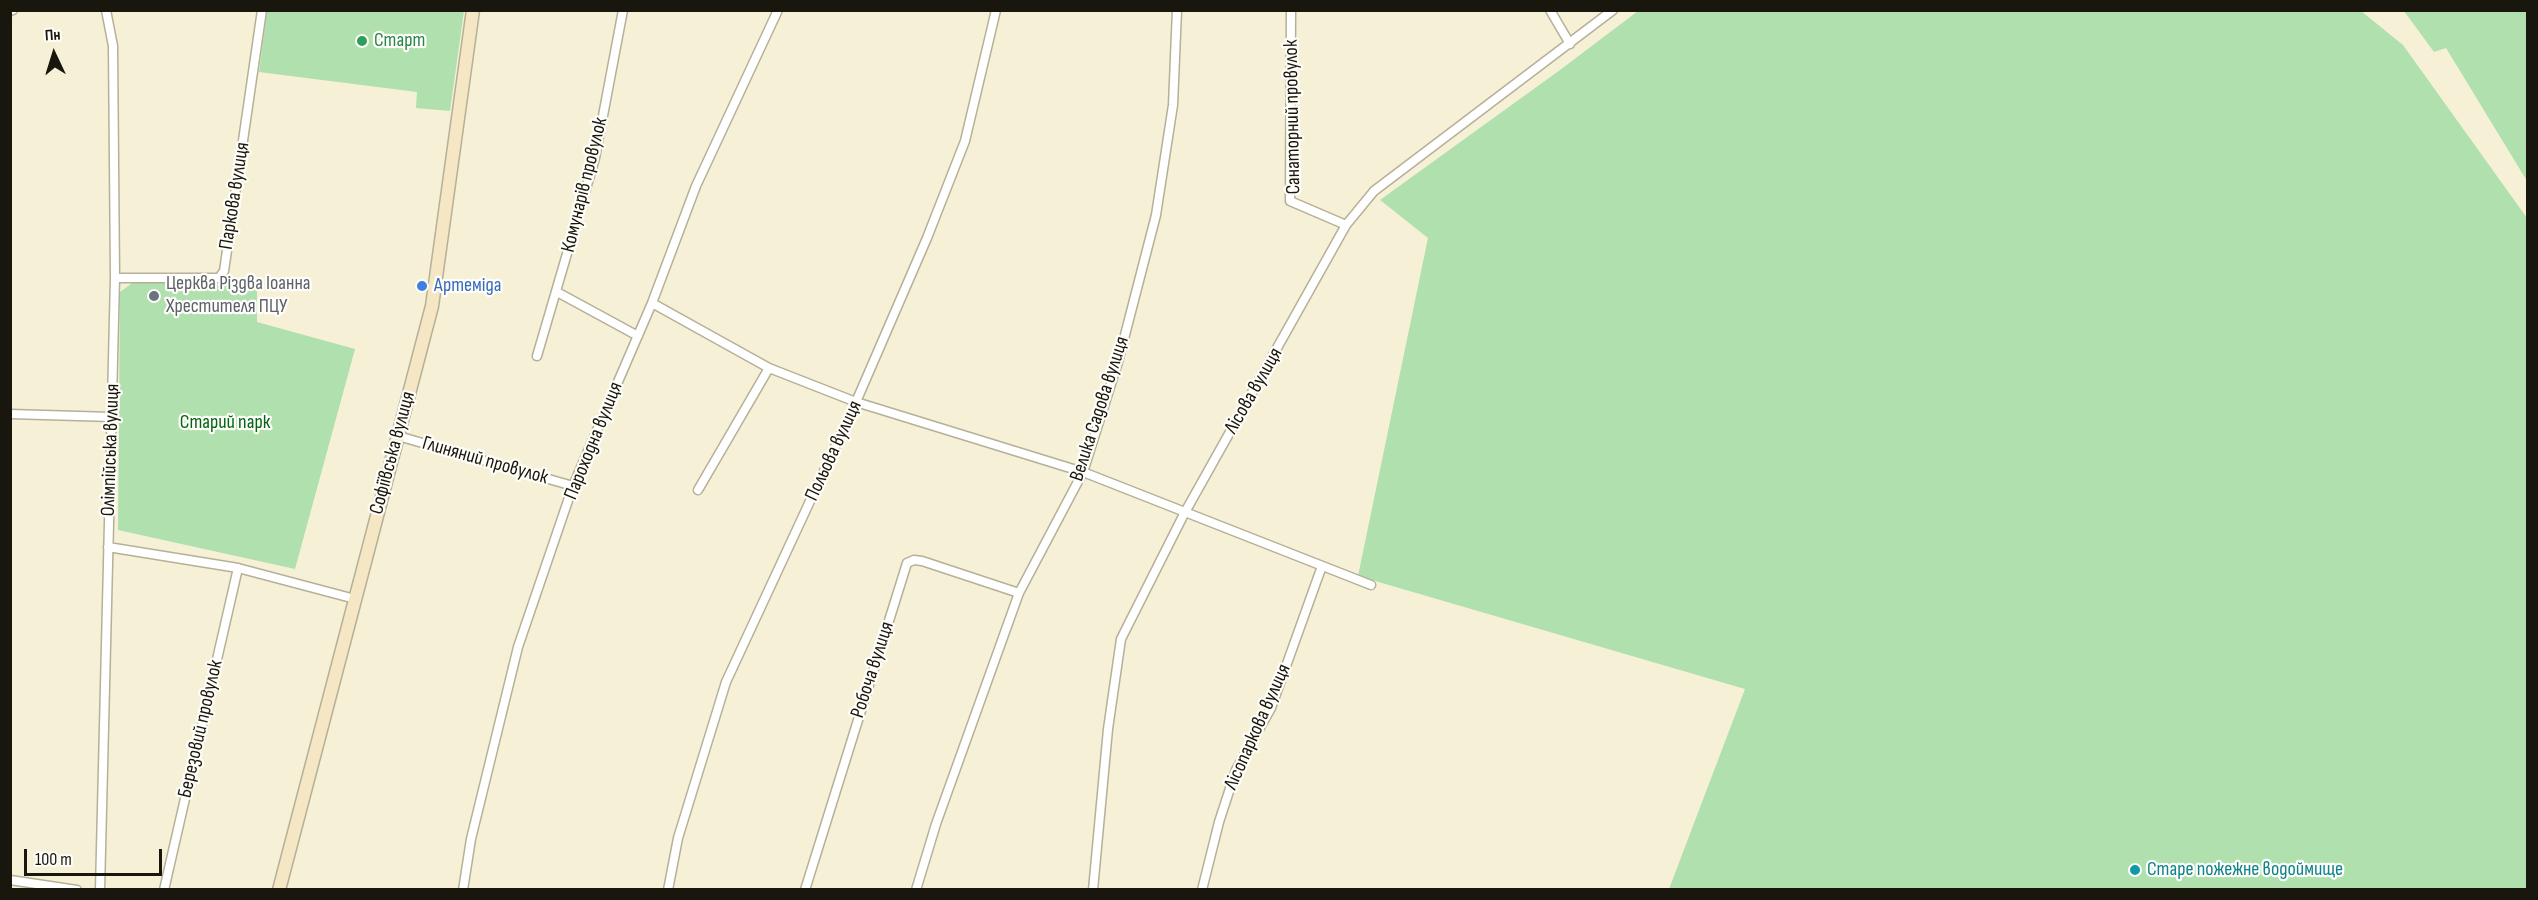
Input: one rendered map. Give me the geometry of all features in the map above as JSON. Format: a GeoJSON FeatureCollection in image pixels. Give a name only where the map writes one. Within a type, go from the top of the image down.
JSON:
{"type":"FeatureCollection","features":[{"type":"Feature","properties":{"kind":"street","name":"Олімпійська вулиця"},"geometry":{"type":"LineString","coordinates":[[100,890],[115,278],[113,46],[106,10]]}},
{"type":"Feature","properties":{"kind":"street","name":"Паркова вулиця"},"geometry":{"type":"LineString","coordinates":[[115,278],[219,278],[224,271],[262,10]]}},
{"type":"Feature","properties":{"kind":"street","name":"Софіївська вулиця"},"geometry":{"type":"LineString","coordinates":[[279,890],[432,306],[473,10]]}},
{"type":"Feature","properties":{"kind":"street","name":"Комунарів провулок"},"geometry":{"type":"LineString","coordinates":[[537,356],[595,158],[623,10]]}},
{"type":"Feature","properties":{"kind":"street","name":"Пароходна вулиця"},"geometry":{"type":"LineString","coordinates":[[462,890],[471,839],[518,647],[573,486],[652,303],[696,186],[778,10]]}},
{"type":"Feature","properties":{"kind":"street","name":"Польова вулиця"},"geometry":{"type":"LineString","coordinates":[[668,890],[678,837],[726,682],[856,402],[927,238],[965,141],[996,10]]}},
{"type":"Feature","properties":{"kind":"street","name":"Велика Садова вулиця"},"geometry":{"type":"LineString","coordinates":[[916,890],[936,824],[1019,593],[1083,472],[1119,362],[1156,215],[1173,105],[1177,10]]}},
{"type":"Feature","properties":{"kind":"street","name":"Санаторний провулок"},"geometry":{"type":"LineString","coordinates":[[1291,10],[1290,201],[1346,225]]}},
{"type":"Feature","properties":{"kind":"street"},"geometry":{"type":"LineString","coordinates":[[1550,10],[1570,44]]}},
{"type":"Feature","properties":{"kind":"street","name":"Лісова вулиця"},"geometry":{"type":"LineString","coordinates":[[1093,890],[1108,729],[1121,639],[1184,513],[1346,225],[1374,191],[1613,10]]}},
{"type":"Feature","properties":{"kind":"street"},"geometry":{"type":"LineString","coordinates":[[557,292],[638,336]]}},
{"type":"Feature","properties":{"kind":"street"},"geometry":{"type":"LineString","coordinates":[[652,303],[769,368],[856,402],[1083,472],[1371,585]]}},
{"type":"Feature","properties":{"kind":"street"},"geometry":{"type":"LineString","coordinates":[[698,490],[769,368]]}},
{"type":"Feature","properties":{"kind":"street"},"geometry":{"type":"LineString","coordinates":[[10,414],[112,417]]}},
{"type":"Feature","properties":{"kind":"street","name":"Глиняний провулок"},"geometry":{"type":"LineString","coordinates":[[398,436],[573,486]]}},
{"type":"Feature","properties":{"kind":"street"},"geometry":{"type":"LineString","coordinates":[[108,547],[238,568],[355,598]]}},
{"type":"Feature","properties":{"kind":"street","name":"Робоча вулиця"},"geometry":{"type":"LineString","coordinates":[[805,890],[907,563],[914,560],[922,561],[1019,593]]}},
{"type":"Feature","properties":{"kind":"street","name":"Лісопаркова вулиця"},"geometry":{"type":"LineString","coordinates":[[1202,890],[1236,770],[1271,708],[1322,566]]}},
{"type":"Feature","properties":{"kind":"street","name":"Березовий провулок"},"geometry":{"type":"LineString","coordinates":[[164,890],[238,568]]}},
{"type":"Feature","properties":{"kind":"street"},"geometry":{"type":"LineString","coordinates":[[10,880],[77,890]]}},
{"type":"Feature","properties":{"kind":"green space","name":"Старт"},"geometry":{"type":"Polygon","coordinates":[[[267,11],[464,11],[450,111],[416,108],[417,92],[259,72],[267,11]]]}},
{"type":"Feature","properties":{"kind":"green space"},"geometry":{"type":"Polygon","coordinates":[[[1638,11],[2361,11],[2403,45],[2527,218],[2527,889],[1669,889],[1745,689],[1358,576],[1428,238],[1380,200],[1638,11]]]}},
{"type":"Feature","properties":{"kind":"green space"},"geometry":{"type":"Polygon","coordinates":[[[2404,11],[2527,11],[2527,181],[2446,48],[2434,52],[2404,11]]]}},
{"type":"Feature","properties":{"kind":"green space","name":"Старий парк"},"geometry":{"type":"Polygon","coordinates":[[[135,281],[257,287],[257,322],[355,349],[295,569],[118,530],[120,292],[135,281]]]}},
{"type":"Feature","properties":{"kind":"place","name":"Старт"},"geometry":{"type":"Point","coordinates":[362,41]}},
{"type":"Feature","properties":{"kind":"place","name":"Артеміда"},"geometry":{"type":"Point","coordinates":[422,286]}},
{"type":"Feature","properties":{"kind":"place","name":"Церква Різдва Іоанна Хрестителя ПЦУ"},"geometry":{"type":"Point","coordinates":[154,296]}},
{"type":"Feature","properties":{"kind":"place","name":"Старе пожежне водоймище"},"geometry":{"type":"Point","coordinates":[2135,870]}}]}
